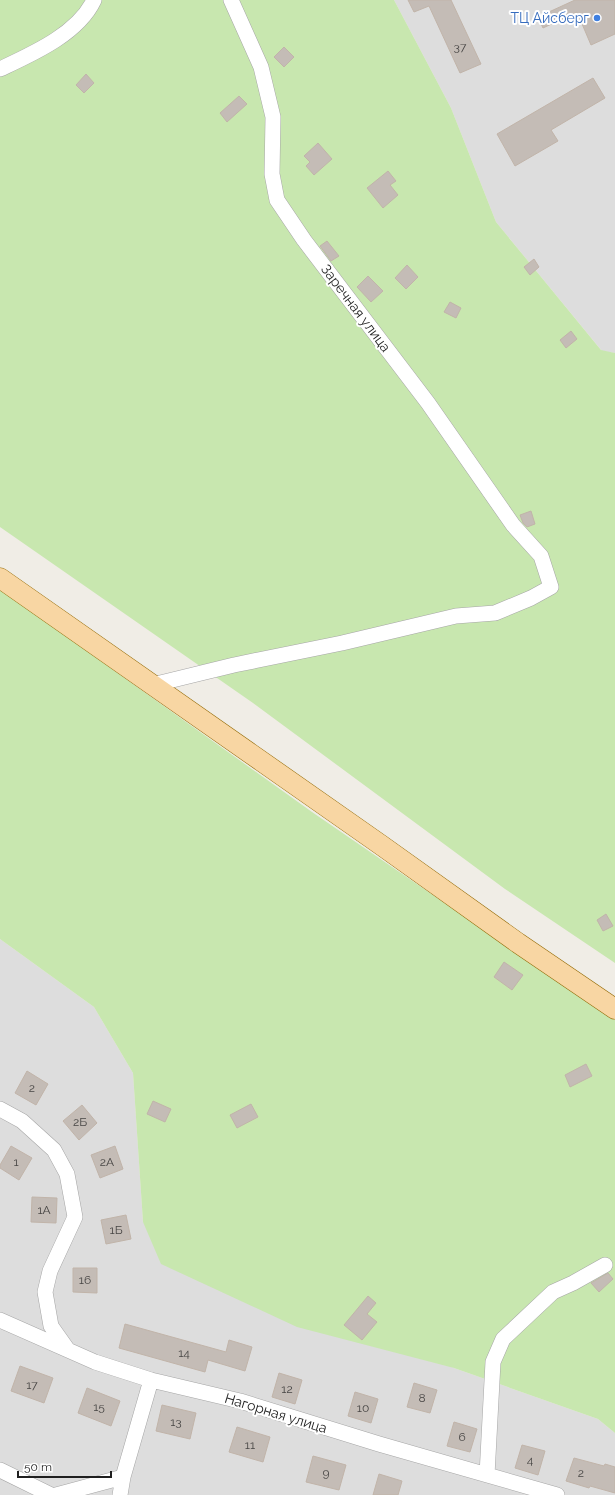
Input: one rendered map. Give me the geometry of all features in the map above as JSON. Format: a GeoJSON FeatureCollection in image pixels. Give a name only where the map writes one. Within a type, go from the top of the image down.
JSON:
{"type":"FeatureCollection","features":[{"type":"Feature","properties":{"kind":"main road"},"geometry":{"type":"LineString","coordinates":[[0,578],[518,943],[615,1009]]}},
{"type":"Feature","properties":{"kind":"street"},"geometry":{"type":"LineString","coordinates":[[0,69],[66,33],[90,8],[94,0]]}},
{"type":"Feature","properties":{"kind":"street","name":"Заречная улица"},"geometry":{"type":"LineString","coordinates":[[152,685],[234,665],[342,643],[456,616],[496,613],[531,598],[551,587],[541,556],[513,525],[428,404],[304,240],[277,200],[272,174],[273,117],[263,74],[258,60],[231,0]]}},
{"type":"Feature","properties":{"kind":"street"},"geometry":{"type":"LineString","coordinates":[[0,1109],[22,1121],[54,1150],[67,1174],[75,1217],[50,1272],[45,1292],[51,1326],[68,1350]]}},
{"type":"Feature","properties":{"kind":"street"},"geometry":{"type":"LineString","coordinates":[[487,1475],[493,1362],[503,1339],[553,1292],[573,1283],[605,1265]]}},
{"type":"Feature","properties":{"kind":"street","name":"Нагорная улица"},"geometry":{"type":"LineString","coordinates":[[0,1320],[95,1362],[152,1380],[240,1400],[379,1444],[557,1495]]}},
{"type":"Feature","properties":{"kind":"street"},"geometry":{"type":"LineString","coordinates":[[120,1495],[123,1477],[152,1380]]}},
{"type":"Feature","properties":{"kind":"street"},"geometry":{"type":"LineString","coordinates":[[0,1470],[51,1495]]}},
{"type":"Feature","properties":{"kind":"street"},"geometry":{"type":"LineString","coordinates":[[56,1495],[123,1477]]}},
{"type":"Feature","properties":{"kind":"shaded area"},"geometry":{"type":"Polygon","coordinates":[[[394,0],[615,0],[615,353],[602,351],[496,222],[451,108],[394,0]]]}},
{"type":"Feature","properties":{"kind":"shaded area"},"geometry":{"type":"Polygon","coordinates":[[[0,939],[94,1007],[133,1073],[143,1222],[454,1368],[598,1419],[615,1433],[615,1495],[0,1495],[0,939]]]}},
{"type":"Feature","properties":{"kind":"green space"},"geometry":{"type":"Polygon","coordinates":[[[0,0],[394,0],[451,108],[496,222],[601,350],[615,353],[615,963],[505,889],[253,703],[0,527],[0,0]]]}},
{"type":"Feature","properties":{"kind":"green space"},"geometry":{"type":"Polygon","coordinates":[[[0,589],[312,812],[615,1020],[615,1433],[598,1419],[454,1368],[297,1327],[161,1264],[143,1222],[133,1073],[94,1007],[0,939],[0,589]]]}},
{"type":"Feature","properties":{"kind":"building"},"geometry":{"type":"Polygon","coordinates":[[[408,0],[451,0],[481,64],[460,73],[429,6],[414,12],[408,0]]]}},
{"type":"Feature","properties":{"kind":"building","name":"ТЦ Айсберг"},"geometry":{"type":"Polygon","coordinates":[[[575,0],[615,0],[615,34],[591,45],[577,12],[543,28],[538,17],[575,0]]]}},
{"type":"Feature","properties":{"kind":"building"},"geometry":{"type":"Polygon","coordinates":[[[284,47],[294,57],[284,67],[274,57],[284,47]]]}},
{"type":"Feature","properties":{"kind":"building"},"geometry":{"type":"Polygon","coordinates":[[[86,74],[94,83],[84,93],[76,85],[86,74]]]}},
{"type":"Feature","properties":{"kind":"building"},"geometry":{"type":"Polygon","coordinates":[[[593,78],[605,98],[551,130],[558,141],[515,166],[497,134],[593,78]]]}},
{"type":"Feature","properties":{"kind":"building"},"geometry":{"type":"Polygon","coordinates":[[[239,96],[247,104],[227,122],[220,113],[239,96]]]}},
{"type":"Feature","properties":{"kind":"building"},"geometry":{"type":"Polygon","coordinates":[[[318,143],[332,159],[314,175],[306,166],[310,162],[304,156],[318,143]]]}},
{"type":"Feature","properties":{"kind":"building"},"geometry":{"type":"Polygon","coordinates":[[[388,171],[396,181],[390,185],[398,195],[383,208],[367,188],[388,171]]]}},
{"type":"Feature","properties":{"kind":"building"},"geometry":{"type":"Polygon","coordinates":[[[327,241],[339,256],[331,261],[320,246],[327,241]]]}},
{"type":"Feature","properties":{"kind":"building"},"geometry":{"type":"Polygon","coordinates":[[[534,259],[539,267],[530,275],[524,267],[534,259]]]}},
{"type":"Feature","properties":{"kind":"building"},"geometry":{"type":"Polygon","coordinates":[[[407,265],[418,277],[406,289],[395,278],[407,265]]]}},
{"type":"Feature","properties":{"kind":"building"},"geometry":{"type":"Polygon","coordinates":[[[368,276],[383,291],[371,302],[357,287],[368,276]]]}},
{"type":"Feature","properties":{"kind":"building"},"geometry":{"type":"Polygon","coordinates":[[[450,302],[461,308],[456,318],[444,312],[450,302]]]}},
{"type":"Feature","properties":{"kind":"building"},"geometry":{"type":"Polygon","coordinates":[[[571,331],[577,339],[566,348],[560,340],[571,331]]]}},
{"type":"Feature","properties":{"kind":"building"},"geometry":{"type":"Polygon","coordinates":[[[531,511],[535,524],[527,527],[523,523],[520,515],[531,511]]]}},
{"type":"Feature","properties":{"kind":"building"},"geometry":{"type":"Polygon","coordinates":[[[606,914],[613,926],[603,931],[597,920],[606,914]]]}},
{"type":"Feature","properties":{"kind":"building"},"geometry":{"type":"Polygon","coordinates":[[[504,962],[523,975],[512,990],[494,977],[504,962]]]}},
{"type":"Feature","properties":{"kind":"building"},"geometry":{"type":"Polygon","coordinates":[[[586,1064],[592,1076],[570,1087],[565,1075],[586,1064]]]}},
{"type":"Feature","properties":{"kind":"building"},"geometry":{"type":"Polygon","coordinates":[[[27,1071],[48,1084],[36,1105],[15,1093],[27,1071]]]}},
{"type":"Feature","properties":{"kind":"building"},"geometry":{"type":"Polygon","coordinates":[[[153,1101],[171,1109],[165,1122],[147,1114],[153,1101]]]}},
{"type":"Feature","properties":{"kind":"building"},"geometry":{"type":"Polygon","coordinates":[[[251,1104],[258,1117],[237,1128],[230,1115],[251,1104]]]}},
{"type":"Feature","properties":{"kind":"building"},"geometry":{"type":"Polygon","coordinates":[[[82,1105],[97,1123],[79,1140],[63,1121],[82,1105]]]}},
{"type":"Feature","properties":{"kind":"building"},"geometry":{"type":"Polygon","coordinates":[[[11,1146],[32,1158],[19,1180],[0,1168],[0,1165],[11,1146]]]}},
{"type":"Feature","properties":{"kind":"building"},"geometry":{"type":"Polygon","coordinates":[[[115,1146],[123,1169],[100,1178],[91,1155],[115,1146]]]}},
{"type":"Feature","properties":{"kind":"building"},"geometry":{"type":"Polygon","coordinates":[[[32,1197],[57,1198],[56,1223],[31,1222],[32,1197]]]}},
{"type":"Feature","properties":{"kind":"building"},"geometry":{"type":"Polygon","coordinates":[[[126,1215],[131,1239],[106,1244],[101,1220],[126,1215]]]}},
{"type":"Feature","properties":{"kind":"building"},"geometry":{"type":"Polygon","coordinates":[[[73,1268],[97,1268],[97,1293],[73,1292],[73,1268]]]}},
{"type":"Feature","properties":{"kind":"building"},"geometry":{"type":"Polygon","coordinates":[[[608,1273],[613,1279],[599,1292],[591,1283],[608,1273]]]}},
{"type":"Feature","properties":{"kind":"building"},"geometry":{"type":"Polygon","coordinates":[[[368,1296],[376,1303],[367,1314],[377,1322],[362,1340],[344,1325],[368,1296]]]}},
{"type":"Feature","properties":{"kind":"building"},"geometry":{"type":"Polygon","coordinates":[[[125,1324],[226,1352],[229,1340],[252,1347],[245,1371],[208,1360],[205,1372],[119,1348],[125,1324]]]}},
{"type":"Feature","properties":{"kind":"building"},"geometry":{"type":"Polygon","coordinates":[[[20,1366],[53,1378],[44,1403],[11,1391],[20,1366]]]}},
{"type":"Feature","properties":{"kind":"building"},"geometry":{"type":"Polygon","coordinates":[[[279,1373],[302,1380],[295,1404],[272,1397],[279,1373]]]}},
{"type":"Feature","properties":{"kind":"building"},"geometry":{"type":"Polygon","coordinates":[[[414,1383],[437,1390],[430,1413],[407,1407],[414,1383]]]}},
{"type":"Feature","properties":{"kind":"building"},"geometry":{"type":"Polygon","coordinates":[[[87,1388],[120,1401],[111,1426],[78,1413],[87,1388]]]}},
{"type":"Feature","properties":{"kind":"building"},"geometry":{"type":"Polygon","coordinates":[[[355,1392],[378,1399],[371,1423],[348,1416],[355,1392]]]}},
{"type":"Feature","properties":{"kind":"building"},"geometry":{"type":"Polygon","coordinates":[[[162,1405],[196,1413],[190,1439],[156,1431],[162,1405]]]}},
{"type":"Feature","properties":{"kind":"building"},"geometry":{"type":"Polygon","coordinates":[[[454,1422],[477,1429],[470,1452],[447,1446],[454,1422]]]}},
{"type":"Feature","properties":{"kind":"building"},"geometry":{"type":"Polygon","coordinates":[[[237,1427],[270,1437],[263,1462],[229,1452],[237,1427]]]}},
{"type":"Feature","properties":{"kind":"building"},"geometry":{"type":"Polygon","coordinates":[[[522,1445],[545,1451],[538,1475],[515,1468],[522,1445]]]}},
{"type":"Feature","properties":{"kind":"building"},"geometry":{"type":"Polygon","coordinates":[[[313,1456],[346,1465],[339,1490],[306,1482],[313,1456]]]}},
{"type":"Feature","properties":{"kind":"building"},"geometry":{"type":"Polygon","coordinates":[[[574,1458],[604,1466],[605,1464],[615,1467],[615,1493],[590,1486],[589,1488],[566,1481],[574,1458]]]}},
{"type":"Feature","properties":{"kind":"building"},"geometry":{"type":"Polygon","coordinates":[[[379,1474],[402,1481],[398,1495],[373,1495],[379,1474]]]}},
{"type":"Feature","properties":{"kind":"place","name":"ТЦ Айсберг"},"geometry":{"type":"Point","coordinates":[597,18]}}]}
